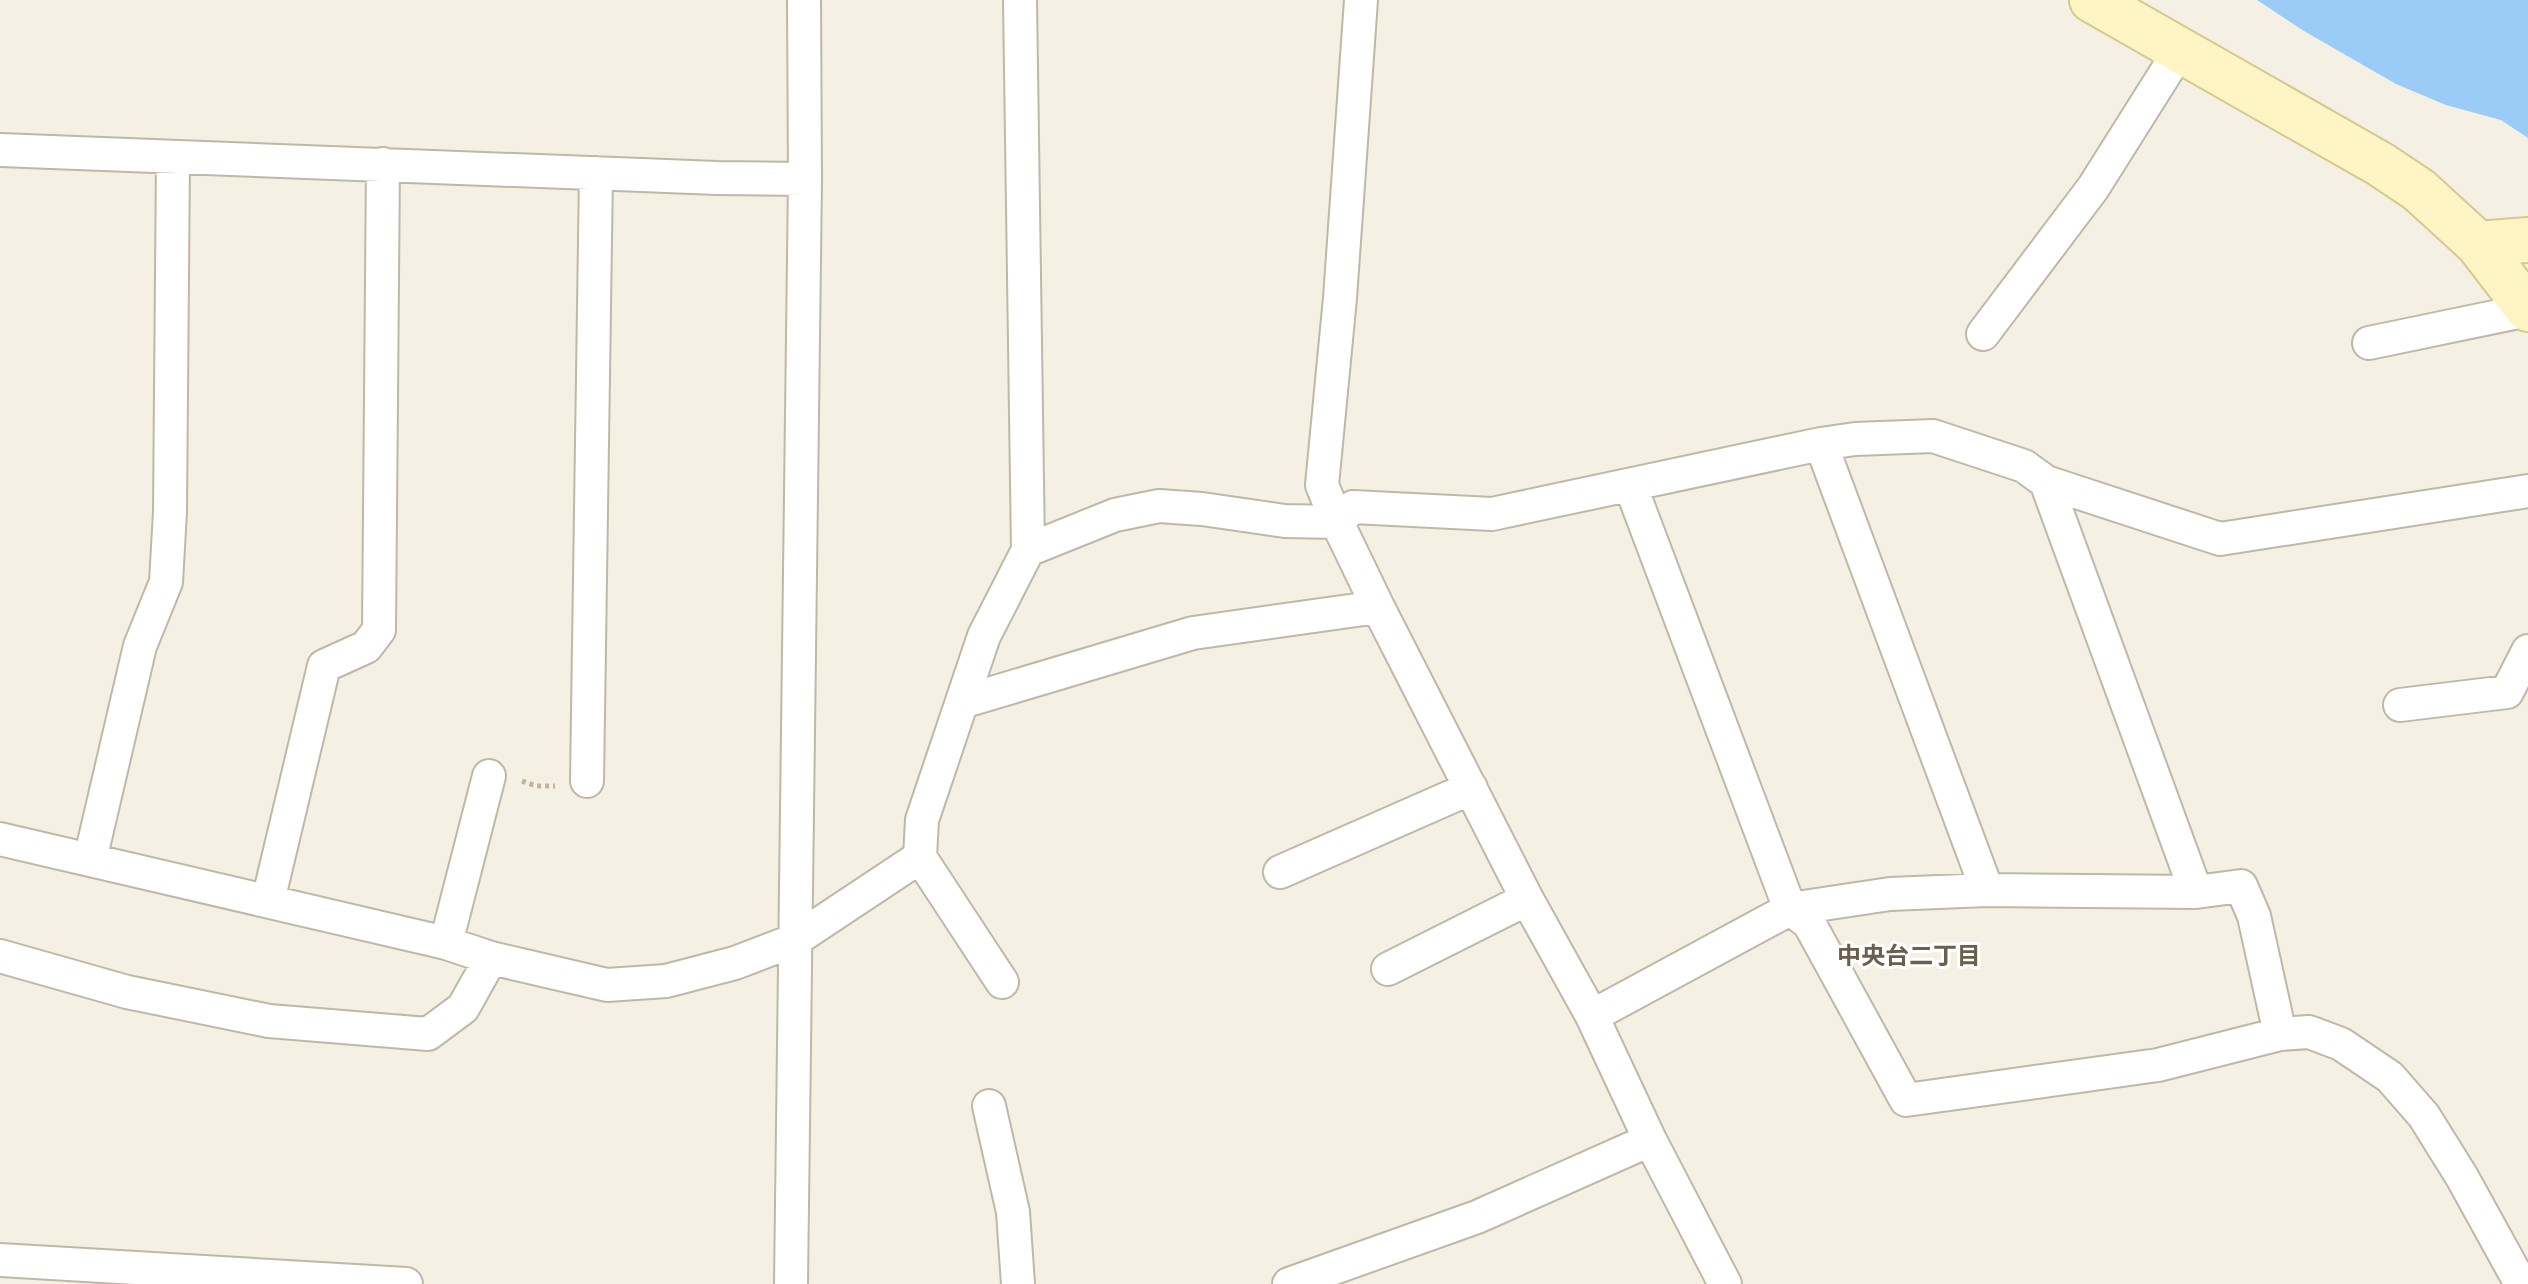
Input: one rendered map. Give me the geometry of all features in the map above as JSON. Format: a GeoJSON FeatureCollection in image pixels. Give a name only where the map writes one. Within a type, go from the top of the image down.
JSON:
{"type":"FeatureCollection","features":[{"type":"Feature","properties":{"kind":"street"},"geometry":{"type":"LineString","coordinates":[[791,1284],[805,179],[804,0]]}},
{"type":"Feature","properties":{"kind":"street"},"geometry":{"type":"LineString","coordinates":[[1002,982],[920,857],[922,820],[984,636],[1028,550],[1020,0]]}},
{"type":"Feature","properties":{"kind":"street"},"geometry":{"type":"LineString","coordinates":[[1361,0],[1340,298],[1322,485],[1378,607],[1527,899],[1592,1016],[1650,1140],[1725,1284]]}},
{"type":"Feature","properties":{"kind":"street"},"geometry":{"type":"LineString","coordinates":[[2092,0],[2380,164],[2419,190],[2478,244],[2528,310],[2369,343]]}},
{"type":"Feature","properties":{"kind":"street"},"geometry":{"type":"LineString","coordinates":[[1983,334],[2093,188],[2180,50]]}},
{"type":"Feature","properties":{"kind":"street"},"geometry":{"type":"LineString","coordinates":[[0,150],[805,179]]}},
{"type":"Feature","properties":{"kind":"street"},"geometry":{"type":"LineString","coordinates":[[90,860],[140,646],[166,582],[170,512],[173,157]]}},
{"type":"Feature","properties":{"kind":"street"},"geometry":{"type":"LineString","coordinates":[[268,901],[324,666],[366,647],[379,630],[383,164]]}},
{"type":"Feature","properties":{"kind":"street"},"geometry":{"type":"LineString","coordinates":[[587,781],[596,173]]}},
{"type":"Feature","properties":{"kind":"street"},"geometry":{"type":"LineString","coordinates":[[2478,244],[2528,240]]}},
{"type":"Feature","properties":{"kind":"street"},"geometry":{"type":"LineString","coordinates":[[1028,550],[1115,515],[1159,506],[1285,521],[1337,522],[1353,507],[1492,514],[1855,439],[1933,436],[2024,466],[2046,482],[2220,539],[2528,491]]}},
{"type":"Feature","properties":{"kind":"street"},"geometry":{"type":"LineString","coordinates":[[1821,444],[1987,890]]}},
{"type":"Feature","properties":{"kind":"street"},"geometry":{"type":"LineString","coordinates":[[2046,482],[2196,892]]}},
{"type":"Feature","properties":{"kind":"street"},"geometry":{"type":"LineString","coordinates":[[1631,487],[1790,909],[1809,923],[1906,1100],[2158,1065],[2280,1034],[2309,1032],[2341,1044],[2390,1077],[2424,1116],[2518,1274],[2521,1284]]}},
{"type":"Feature","properties":{"kind":"street"},"geometry":{"type":"LineString","coordinates":[[962,702],[1193,633],[1378,607]]}},
{"type":"Feature","properties":{"kind":"street"},"geometry":{"type":"LineString","coordinates":[[2400,705],[2507,692],[2528,651]]}},
{"type":"Feature","properties":{"kind":"street"},"geometry":{"type":"LineString","coordinates":[[446,943],[489,776]]}},
{"type":"Feature","properties":{"kind":"street"},"geometry":{"type":"LineString","coordinates":[[1280,872],[1471,788]]}},
{"type":"Feature","properties":{"kind":"street"},"geometry":{"type":"LineString","coordinates":[[0,839],[446,943],[491,958],[607,985],[666,981],[735,963],[795,940],[920,857]]}},
{"type":"Feature","properties":{"kind":"street"},"geometry":{"type":"LineString","coordinates":[[1592,1016],[1790,909],[1890,894],[1987,890],[2196,892],[2241,886],[2254,916],[2280,1034]]}},
{"type":"Feature","properties":{"kind":"street"},"geometry":{"type":"LineString","coordinates":[[1388,969],[1527,899]]}},
{"type":"Feature","properties":{"kind":"street"},"geometry":{"type":"LineString","coordinates":[[0,956],[127,992],[269,1021],[428,1034],[463,1008],[491,958]]}},
{"type":"Feature","properties":{"kind":"street"},"geometry":{"type":"LineString","coordinates":[[989,1106],[1013,1212],[1018,1284]]}},
{"type":"Feature","properties":{"kind":"street"},"geometry":{"type":"LineString","coordinates":[[1289,1284],[1477,1217],[1650,1140]]}},
{"type":"Feature","properties":{"kind":"street"},"geometry":{"type":"LineString","coordinates":[[0,1260],[406,1284]]}},
{"type":"Feature","properties":{"kind":"path"},"geometry":{"type":"LineString","coordinates":[[489,776],[514,778],[536,786],[564,786],[587,781]]}},
{"type":"Feature","properties":{"kind":"water"},"geometry":{"type":"Polygon","coordinates":[[[2257,0],[2528,0],[2528,138],[2501,120],[2446,105],[2396,84],[2257,0]]]}},
{"type":"Feature","properties":{"kind":"district","name":"中央台二丁目"},"geometry":{"type":"Point","coordinates":[1909,956]}}]}
